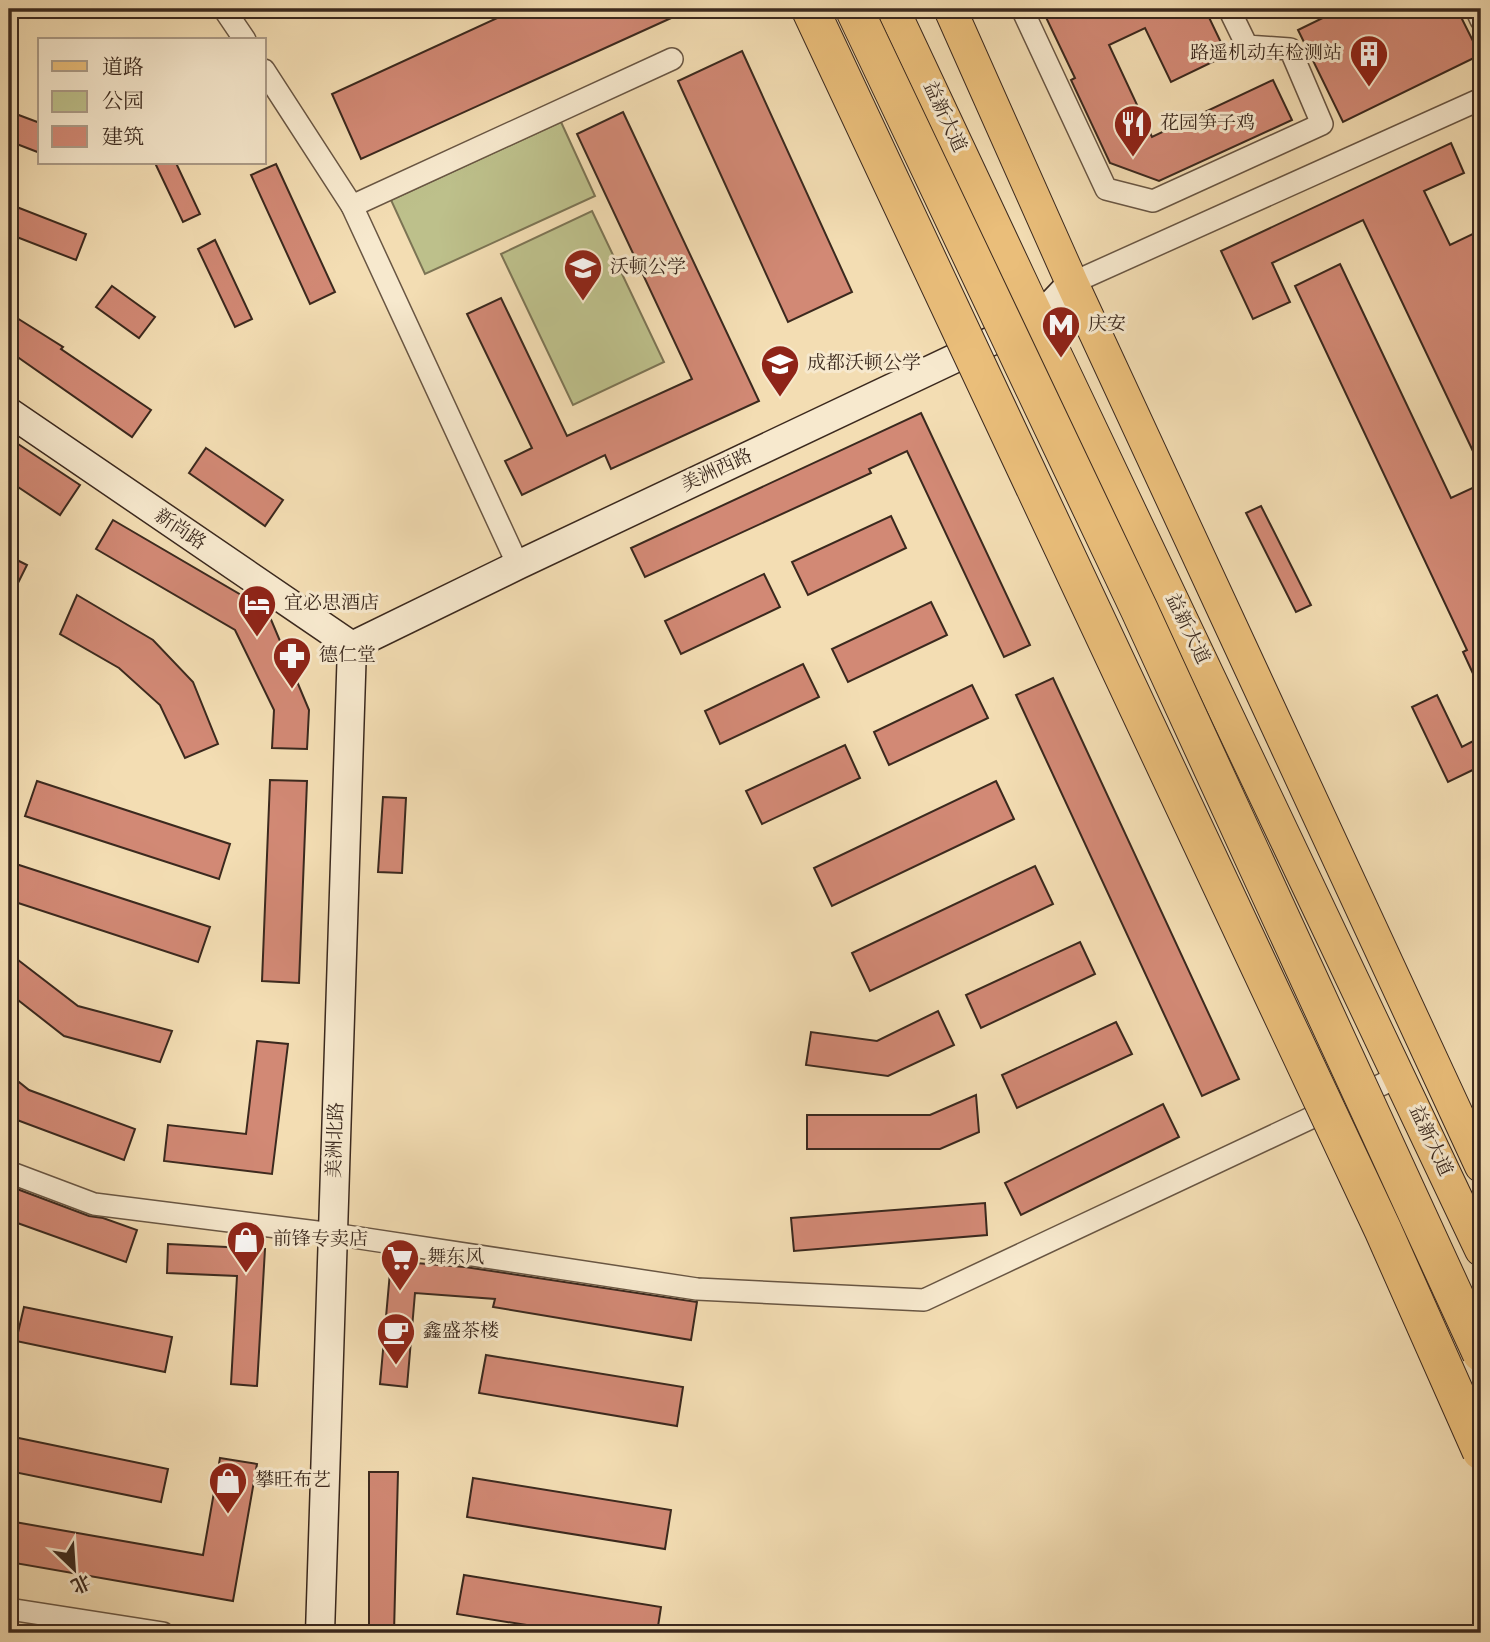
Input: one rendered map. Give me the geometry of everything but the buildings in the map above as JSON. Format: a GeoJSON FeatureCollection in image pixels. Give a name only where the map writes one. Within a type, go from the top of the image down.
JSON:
{"type":"FeatureCollection","features":[{"type":"Feature","properties":{"kind":"highway"},"geometry":{"type":"LineString","coordinates":[[810,9],[1383,1230],[1481,1451]]}},
{"type":"Feature","properties":{"kind":"highway"},"geometry":{"type":"LineString","coordinates":[[854,9],[1139,609],[1481,1353]]}},
{"type":"Feature","properties":{"kind":"main road","name":"益新大道"},"geometry":{"type":"LineString","coordinates":[[893,9],[1481,1250]]}},
{"type":"Feature","properties":{"kind":"main road","name":"益新大道"},"geometry":{"type":"LineString","coordinates":[[950,9],[1072,283],[1472,1123],[1481,1166]]}},
{"type":"Feature","properties":{"kind":"street"},"geometry":{"type":"LineString","coordinates":[[224,9],[244,38]]}},
{"type":"Feature","properties":{"kind":"street"},"geometry":{"type":"LineString","coordinates":[[1022,9],[1106,189],[1153,201],[1322,124],[1290,49],[1247,46],[1229,9]]}},
{"type":"Feature","properties":{"kind":"street"},"geometry":{"type":"LineString","coordinates":[[1476,9],[1481,20]]}},
{"type":"Feature","properties":{"kind":"street"},"geometry":{"type":"LineString","coordinates":[[352,206],[672,59]]}},
{"type":"Feature","properties":{"kind":"street"},"geometry":{"type":"LineString","coordinates":[[266,74],[352,206],[518,565]]}},
{"type":"Feature","properties":{"kind":"street"},"geometry":{"type":"LineString","coordinates":[[1072,283],[1481,99]]}},
{"type":"Feature","properties":{"kind":"street","name":"美洲西路"},"geometry":{"type":"LineString","coordinates":[[352,646],[1038,319],[1072,283]]}},
{"type":"Feature","properties":{"kind":"street","name":"新尚路"},"geometry":{"type":"LineString","coordinates":[[9,412],[352,646]]}},
{"type":"Feature","properties":{"kind":"street","name":"美洲北路"},"geometry":{"type":"LineString","coordinates":[[320,1633],[352,646]]}},
{"type":"Feature","properties":{"kind":"street"},"geometry":{"type":"LineString","coordinates":[[9,1172],[94,1204],[333,1234],[696,1289],[924,1300],[1400,1076]]}},
{"type":"Feature","properties":{"kind":"street"},"geometry":{"type":"LineString","coordinates":[[9,1609],[163,1633]]}},
{"type":"Feature","properties":{"kind":"green space"},"geometry":{"type":"Polygon","coordinates":[[[561,122],[595,196],[425,274],[391,200],[561,122]]]}},
{"type":"Feature","properties":{"kind":"green space"},"geometry":{"type":"Polygon","coordinates":[[[592,211],[664,362],[573,405],[501,254],[592,211]]]}},
{"type":"Feature","properties":{"kind":"place","name":"路遥机动车检测站"},"geometry":{"type":"Point","coordinates":[1369,88]}},
{"type":"Feature","properties":{"kind":"place","name":"花园笋子鸡"},"geometry":{"type":"Point","coordinates":[1133,158]}},
{"type":"Feature","properties":{"kind":"place","name":"沃顿公学"},"geometry":{"type":"Point","coordinates":[583,302]}},
{"type":"Feature","properties":{"kind":"place","name":"庆安"},"geometry":{"type":"Point","coordinates":[1061,359]}},
{"type":"Feature","properties":{"kind":"place","name":"成都沃顿公学"},"geometry":{"type":"Point","coordinates":[780,398]}},
{"type":"Feature","properties":{"kind":"place","name":"宜必思酒店"},"geometry":{"type":"Point","coordinates":[257,638]}},
{"type":"Feature","properties":{"kind":"place","name":"德仁堂"},"geometry":{"type":"Point","coordinates":[292,690]}},
{"type":"Feature","properties":{"kind":"place","name":"前锋专卖店"},"geometry":{"type":"Point","coordinates":[246,1274]}},
{"type":"Feature","properties":{"kind":"place","name":"舞东风"},"geometry":{"type":"Point","coordinates":[400,1292]}},
{"type":"Feature","properties":{"kind":"place","name":"鑫盛茶楼"},"geometry":{"type":"Point","coordinates":[396,1366]}},
{"type":"Feature","properties":{"kind":"place","name":"攀旺布艺"},"geometry":{"type":"Point","coordinates":[228,1515]}}]}
